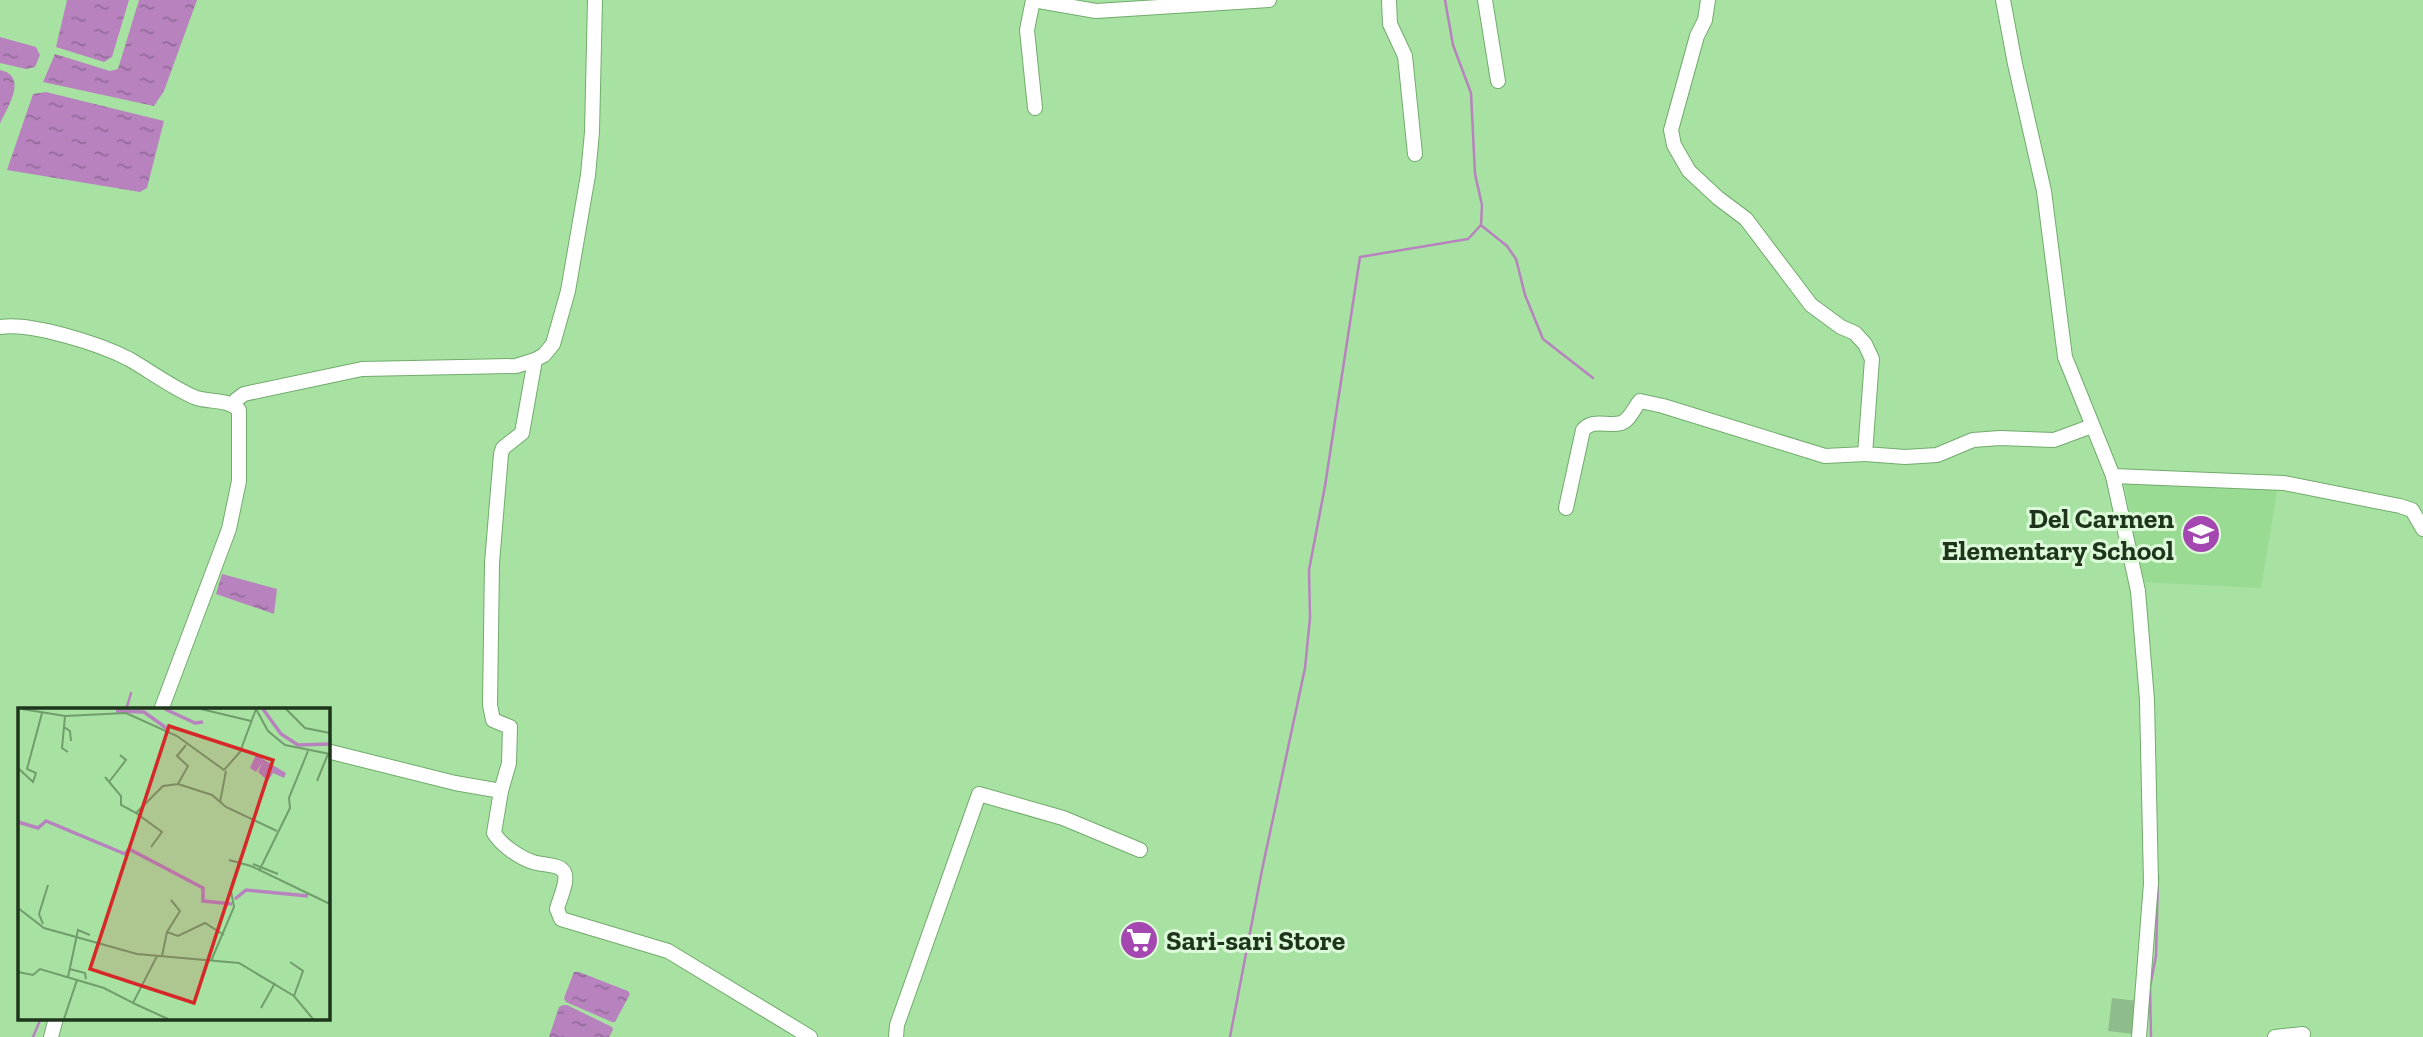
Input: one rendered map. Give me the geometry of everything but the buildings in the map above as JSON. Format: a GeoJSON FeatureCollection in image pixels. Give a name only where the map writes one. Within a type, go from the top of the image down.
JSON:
{"type":"FeatureCollection","features":[{"type":"Feature","properties":{"kind":"street"},"geometry":{"type":"LineString","coordinates":[[220,402],[345,371],[516,366],[544,355],[553,344],[568,291],[588,175],[592,132],[595,0]]}},
{"type":"Feature","properties":{"kind":"street"},"geometry":{"type":"LineString","coordinates":[[1035,108],[1027,30],[1033,0],[1096,11],[1269,0]]}},
{"type":"Feature","properties":{"kind":"street"},"geometry":{"type":"LineString","coordinates":[[1389,0],[1390,24],[1405,57],[1415,155]]}},
{"type":"Feature","properties":{"kind":"street"},"geometry":{"type":"LineString","coordinates":[[1485,0],[1498,81]]}},
{"type":"Feature","properties":{"kind":"street"},"geometry":{"type":"LineString","coordinates":[[1709,0],[1674,118],[1671,137],[1689,171],[1746,219],[1811,305],[1841,327],[1855,333],[1865,344],[1872,359],[1865,454]]}},
{"type":"Feature","properties":{"kind":"street"},"geometry":{"type":"LineString","coordinates":[[2003,0],[2044,191],[2065,357],[2113,476],[2138,591],[2147,700],[2151,883],[2139,1037]]}},
{"type":"Feature","properties":{"kind":"street"},"geometry":{"type":"LineString","coordinates":[[0,327],[37,328],[110,351],[195,397],[220,402],[239,410],[239,481],[229,529],[162,708]]}},
{"type":"Feature","properties":{"kind":"street"},"geometry":{"type":"LineString","coordinates":[[535,360],[522,433],[503,448],[501,454],[492,562],[490,705],[493,720],[510,727],[509,763],[494,834],[498,840],[531,862],[560,868],[564,872],[566,878],[556,909],[561,919],[668,951],[810,1037]]}},
{"type":"Feature","properties":{"kind":"street"},"geometry":{"type":"LineString","coordinates":[[1566,508],[1583,430],[1593,423],[1622,423],[1640,401],[1825,456],[1937,455],[1973,440],[2054,440],[2092,426]]}},
{"type":"Feature","properties":{"kind":"street"},"geometry":{"type":"LineString","coordinates":[[2113,476],[2284,483],[2400,506],[2412,510],[2423,529]]}},
{"type":"Feature","properties":{"kind":"street"},"geometry":{"type":"LineString","coordinates":[[329,752],[455,783],[501,791]]}},
{"type":"Feature","properties":{"kind":"street"},"geometry":{"type":"LineString","coordinates":[[896,1037],[897,1025],[979,794],[1063,818],[1140,850]]}},
{"type":"Feature","properties":{"kind":"street"},"geometry":{"type":"LineString","coordinates":[[51,1037],[55,1020]]}},
{"type":"Feature","properties":{"kind":"street"},"geometry":{"type":"LineString","coordinates":[[2275,1037],[2304,1034]]}},
{"type":"Feature","properties":{"kind":"shaded area","name":"Del Carmen Elementary School"},"geometry":{"type":"Polygon","coordinates":[[[2124,479],[2278,486],[2261,588],[2140,582],[2124,479]]]}},
{"type":"Feature","properties":{"kind":"shaded area"},"geometry":{"type":"Polygon","coordinates":[[[2112,998],[2138,1001],[2134,1034],[2108,1031],[2112,998]]]}},
{"type":"Feature","properties":{"kind":"water"},"geometry":{"type":"Polygon","coordinates":[[[67,0],[129,0],[112,57],[104,62],[56,47],[67,0]]]}},
{"type":"Feature","properties":{"kind":"water"},"geometry":{"type":"Polygon","coordinates":[[[139,0],[197,0],[164,91],[154,106],[43,82],[55,54],[110,71],[118,69],[139,0]]]}},
{"type":"Feature","properties":{"kind":"water"},"geometry":{"type":"Polygon","coordinates":[[[0,37],[36,47],[40,55],[35,67],[26,69],[0,63],[0,37]]]}},
{"type":"Feature","properties":{"kind":"water"},"geometry":{"type":"Polygon","coordinates":[[[0,70],[9,73],[15,86],[0,124],[0,70]]]}},
{"type":"Feature","properties":{"kind":"water"},"geometry":{"type":"Polygon","coordinates":[[[46,92],[164,121],[147,188],[140,192],[7,170],[33,94],[46,92]]]}},
{"type":"Feature","properties":{"kind":"water"},"geometry":{"type":"Polygon","coordinates":[[[222,574],[277,589],[274,614],[216,594],[222,574]]]}},
{"type":"Feature","properties":{"kind":"water"},"geometry":{"type":"Polygon","coordinates":[[[574,972],[628,991],[630,994],[615,1022],[566,1002],[564,998],[574,972]]]}},
{"type":"Feature","properties":{"kind":"water"},"geometry":{"type":"Polygon","coordinates":[[[563,1005],[612,1027],[609,1037],[549,1037],[559,1007],[563,1005]]]}},
{"type":"Feature","properties":{"kind":"waterway"},"geometry":{"type":"LineString","coordinates":[[1230,1037],[1305,668],[1310,618],[1309,570],[1325,486],[1360,257],[1468,239],[1481,225],[1482,205],[1475,174],[1471,93],[1453,45],[1445,0]]}},
{"type":"Feature","properties":{"kind":"waterway"},"geometry":{"type":"LineString","coordinates":[[1482,226],[1507,246],[1516,259],[1525,295],[1543,339],[1593,378]]}},
{"type":"Feature","properties":{"kind":"waterway"},"geometry":{"type":"LineString","coordinates":[[127,708],[131,693]]}},
{"type":"Feature","properties":{"kind":"waterway"},"geometry":{"type":"LineString","coordinates":[[2151,1037],[2150,987],[2156,956],[2158,876]]}},
{"type":"Feature","properties":{"kind":"waterway"},"geometry":{"type":"LineString","coordinates":[[33,1037],[40,1020]]}},
{"type":"Feature","properties":{"kind":"place","name":"Del Carmen Elementary School"},"geometry":{"type":"Point","coordinates":[2201,534]}},
{"type":"Feature","properties":{"kind":"place","name":"Sari-sari Store"},"geometry":{"type":"Point","coordinates":[1139,940]}}]}
